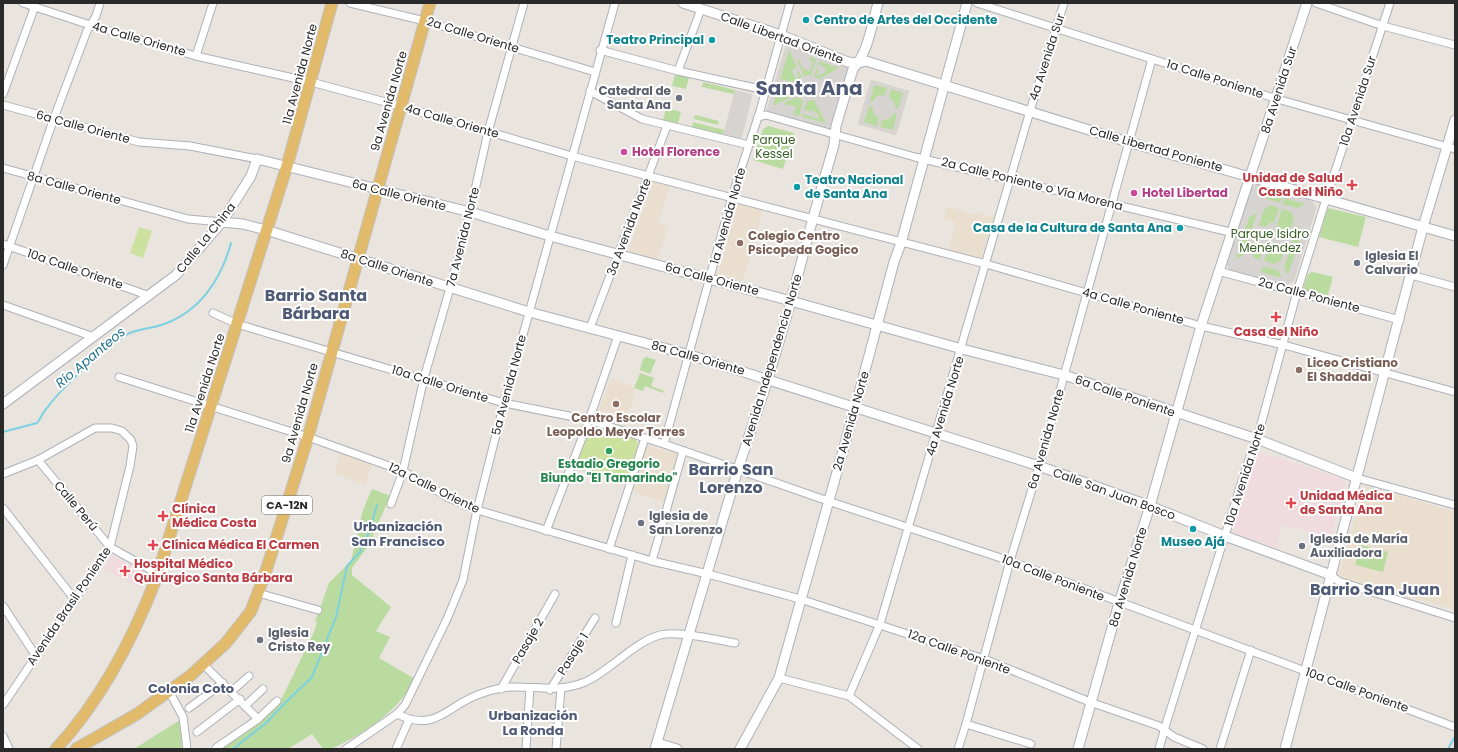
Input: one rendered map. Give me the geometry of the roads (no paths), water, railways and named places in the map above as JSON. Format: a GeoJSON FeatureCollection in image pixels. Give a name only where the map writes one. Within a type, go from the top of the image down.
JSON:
{"type":"FeatureCollection","features":[{"type":"Feature","properties":{"kind":"main road","name":"11a Avenida Norte"},"geometry":{"type":"LineString","coordinates":[[56,749],[79,723],[112,672],[142,617],[158,574],[287,166],[312,82],[332,3]]}},
{"type":"Feature","properties":{"kind":"main road","name":"9a Avenida Norte"},"geometry":{"type":"LineString","coordinates":[[76,749],[137,714],[204,665],[226,643],[252,611],[308,437],[430,3]]}},
{"type":"Feature","properties":{"kind":"main road"},"geometry":{"type":"LineString","coordinates":[[79,723],[80,731],[83,736],[93,739]]}},
{"type":"Feature","properties":{"kind":"street","name":"4a Calle Oriente"},"geometry":{"type":"LineString","coordinates":[[23,3],[90,25],[196,56],[312,82],[572,156],[813,218]]}},
{"type":"Feature","properties":{"kind":"street"},"geometry":{"type":"LineString","coordinates":[[3,265],[6,245],[35,177],[54,118],[100,3]]}},
{"type":"Feature","properties":{"kind":"street"},"geometry":{"type":"LineString","coordinates":[[196,56],[213,3]]}},
{"type":"Feature","properties":{"kind":"street","name":"2a Calle Oriente"},"geometry":{"type":"LineString","coordinates":[[350,3],[425,21],[595,72]]}},
{"type":"Feature","properties":{"kind":"street","name":"7a Avenida Norte"},"geometry":{"type":"LineString","coordinates":[[391,504],[403,471],[424,378],[450,288],[470,212],[488,132],[524,3]]}},
{"type":"Feature","properties":{"kind":"street","name":"5a Avenida Norte"},"geometry":{"type":"LineString","coordinates":[[397,714],[408,699],[456,599],[468,564],[477,510],[504,403],[600,50],[615,3]]}},
{"type":"Feature","properties":{"kind":"street","name":"Calle Libertad Oriente"},"geometry":{"type":"LineString","coordinates":[[683,3],[704,7],[781,35],[848,62],[859,63]]}},
{"type":"Feature","properties":{"kind":"street","name":"1a Avenida Norte"},"geometry":{"type":"LineString","coordinates":[[664,444],[690,355],[732,197],[750,145],[780,43],[790,3]]}},
{"type":"Feature","properties":{"kind":"street","name":"Avenida Independencia Norte"},"geometry":{"type":"LineString","coordinates":[[656,746],[738,469],[768,379],[791,301],[834,145],[836,126],[853,69],[859,63],[878,3]]}},
{"type":"Feature","properties":{"kind":"street","name":"2a Avenida Norte"},"geometry":{"type":"LineString","coordinates":[[740,749],[778,678],[855,408],[894,262],[901,243],[967,3]]}},
{"type":"Feature","properties":{"kind":"street","name":"1a Calle Poniente"},"geometry":{"type":"LineString","coordinates":[[977,3],[1277,99],[1451,148]]}},
{"type":"Feature","properties":{"kind":"street","name":"4a Avenida Sur"},"geometry":{"type":"LineString","coordinates":[[1030,112],[1064,3]]}},
{"type":"Feature","properties":{"kind":"street","name":"8a Avenida Sur"},"geometry":{"type":"LineString","coordinates":[[1251,176],[1307,3]]}},
{"type":"Feature","properties":{"kind":"street"},"geometry":{"type":"LineString","coordinates":[[1316,3],[1383,26],[1455,45]]}},
{"type":"Feature","properties":{"kind":"street","name":"10a Avenida Sur"},"geometry":{"type":"LineString","coordinates":[[1326,199],[1390,3]]}},
{"type":"Feature","properties":{"kind":"street"},"geometry":{"type":"LineString","coordinates":[[3,94],[34,6]]}},
{"type":"Feature","properties":{"kind":"street"},"geometry":{"type":"LineString","coordinates":[[678,71],[704,7]]}},
{"type":"Feature","properties":{"kind":"street"},"geometry":{"type":"LineString","coordinates":[[600,50],[678,71],[765,90]]}},
{"type":"Feature","properties":{"kind":"street","name":"6a Avenida Norte"},"geometry":{"type":"LineString","coordinates":[[958,749],[1087,293],[1110,203],[1152,59]]}},
{"type":"Feature","properties":{"kind":"street","name":"Calle Libertad Poniente"},"geometry":{"type":"LineString","coordinates":[[859,63],[866,61],[1128,142],[1251,176],[1455,236]]}},
{"type":"Feature","properties":{"kind":"street"},"geometry":{"type":"LineString","coordinates":[[590,91],[636,116],[667,126],[750,145]]}},
{"type":"Feature","properties":{"kind":"street","name":"6a Calle Oriente"},"geometry":{"type":"LineString","coordinates":[[3,105],[139,142],[190,146],[287,166],[470,212],[550,236],[791,301]]}},
{"type":"Feature","properties":{"kind":"street","name":"4a Avenida Norte"},"geometry":{"type":"LineString","coordinates":[[849,696],[880,624],[962,350],[1030,112]]}},
{"type":"Feature","properties":{"kind":"street"},"geometry":{"type":"LineString","coordinates":[[758,117],[766,115],[835,134]]}},
{"type":"Feature","properties":{"kind":"street"},"geometry":{"type":"LineString","coordinates":[[1285,749],[1386,373],[1423,227],[1451,148],[1455,120]]}},
{"type":"Feature","properties":{"kind":"street","name":"3a Avenida Norte"},"geometry":{"type":"LineString","coordinates":[[590,328],[667,126]]}},
{"type":"Feature","properties":{"kind":"street","name":"2a Calle Poniente o Vía Morena"},"geometry":{"type":"LineString","coordinates":[[835,134],[924,158],[1230,232]]}},
{"type":"Feature","properties":{"kind":"street","name":"Calle La China"},"geometry":{"type":"LineString","coordinates":[[3,404],[147,294],[176,275],[222,222],[250,176],[257,159]]}},
{"type":"Feature","properties":{"kind":"street","name":"8a Calle Oriente"},"geometry":{"type":"LineString","coordinates":[[3,168],[188,219],[242,224],[266,230],[529,312],[690,355],[768,379]]}},
{"type":"Feature","properties":{"kind":"street","name":"8a Avenida Norte"},"geometry":{"type":"LineString","coordinates":[[1078,749],[1090,702],[1119,603],[1150,506],[1201,326],[1230,232],[1251,176]]}},
{"type":"Feature","properties":{"kind":"street","name":"10a Avenida Norte"},"geometry":{"type":"LineString","coordinates":[[1159,749],[1247,465],[1257,439],[1284,345],[1297,292],[1326,199]]}},
{"type":"Feature","properties":{"kind":"street","name":"4a Calle Poniente"},"geometry":{"type":"LineString","coordinates":[[813,218],[901,243],[986,264],[1201,326],[1284,345],[1455,392]]}},
{"type":"Feature","properties":{"kind":"street","name":"10a Calle Oriente"},"geometry":{"type":"LineString","coordinates":[[6,245],[147,294]]}},
{"type":"Feature","properties":{"kind":"street","name":"2a Calle Poniente"},"geometry":{"type":"LineString","coordinates":[[1218,271],[1400,320]]}},
{"type":"Feature","properties":{"kind":"street"},"geometry":{"type":"LineString","coordinates":[[1411,275],[1455,287]]}},
{"type":"Feature","properties":{"kind":"street","name":"6a Calle Poniente"},"geometry":{"type":"LineString","coordinates":[[791,301],[962,350],[1064,375],[1176,414],[1257,439],[1357,478],[1455,505]]}},
{"type":"Feature","properties":{"kind":"street"},"geometry":{"type":"LineString","coordinates":[[3,305],[91,336]]}},
{"type":"Feature","properties":{"kind":"street","name":"10a Calle Oriente"},"geometry":{"type":"LineString","coordinates":[[213,313],[237,324],[424,378],[504,403],[589,420],[738,469]]}},
{"type":"Feature","properties":{"kind":"street"},"geometry":{"type":"LineString","coordinates":[[546,531],[589,420],[618,336]]}},
{"type":"Feature","properties":{"kind":"street","name":"12a Calle Oriente"},"geometry":{"type":"LineString","coordinates":[[119,377],[308,437],[403,471],[448,497],[477,510],[652,561],[708,574]]}},
{"type":"Feature","properties":{"kind":"street","name":"Calle San Juan Bosco"},"geometry":{"type":"LineString","coordinates":[[768,379],[1038,466],[1150,506],[1225,536],[1331,575],[1338,581],[1455,618]]}},
{"type":"Feature","properties":{"kind":"street","name":"Avenida Brasil Poniente"},"geometry":{"type":"LineString","coordinates":[[3,474],[38,460],[95,428],[112,428],[128,436],[131,440],[133,450],[110,547],[3,705]]}},
{"type":"Feature","properties":{"kind":"street"},"geometry":{"type":"LineString","coordinates":[[609,549],[645,438]]}},
{"type":"Feature","properties":{"kind":"street"},"geometry":{"type":"LineString","coordinates":[[652,561],[683,451]]}},
{"type":"Feature","properties":{"kind":"street","name":"Calle Perú"},"geometry":{"type":"LineString","coordinates":[[38,460],[110,547],[158,574]]}},
{"type":"Feature","properties":{"kind":"street","name":"10a Calle Poniente"},"geometry":{"type":"LineString","coordinates":[[738,469],[828,501],[909,526],[1010,561],[1119,603],[1251,650],[1455,727]]}},
{"type":"Feature","properties":{"kind":"street"},"geometry":{"type":"LineString","coordinates":[[3,508],[75,600]]}},
{"type":"Feature","properties":{"kind":"street"},"geometry":{"type":"LineString","coordinates":[[616,623],[632,555]]}},
{"type":"Feature","properties":{"kind":"street","name":"12a Calle Poniente"},"geometry":{"type":"LineString","coordinates":[[708,574],[800,599],[984,659],[1090,702],[1159,726],[1174,737],[1203,749]]}},
{"type":"Feature","properties":{"kind":"street"},"geometry":{"type":"LineString","coordinates":[[258,593],[318,610]]}},
{"type":"Feature","properties":{"kind":"street","name":"Pasaje 2"},"geometry":{"type":"LineString","coordinates":[[502,689],[554,594]]}},
{"type":"Feature","properties":{"kind":"street"},"geometry":{"type":"LineString","coordinates":[[3,606],[36,656]]}},
{"type":"Feature","properties":{"kind":"street","name":"Pasaje 1"},"geometry":{"type":"LineString","coordinates":[[550,690],[595,618]]}},
{"type":"Feature","properties":{"kind":"street"},"geometry":{"type":"LineString","coordinates":[[346,749],[397,714],[409,720],[430,721],[477,695],[502,689],[561,689],[590,680],[660,634],[689,635],[735,643]]}},
{"type":"Feature","properties":{"kind":"street"},"geometry":{"type":"LineString","coordinates":[[1220,749],[1251,650]]}},
{"type":"Feature","properties":{"kind":"street"},"geometry":{"type":"LineString","coordinates":[[204,665],[223,682],[258,719]]}},
{"type":"Feature","properties":{"kind":"street"},"geometry":{"type":"LineString","coordinates":[[232,691],[249,676]]}},
{"type":"Feature","properties":{"kind":"street"},"geometry":{"type":"LineString","coordinates":[[778,678],[849,696],[918,749]]}},
{"type":"Feature","properties":{"kind":"street"},"geometry":{"type":"LineString","coordinates":[[189,708],[223,682]]}},
{"type":"Feature","properties":{"kind":"street"},"geometry":{"type":"LineString","coordinates":[[526,749],[530,688]]}},
{"type":"Feature","properties":{"kind":"street"},"geometry":{"type":"LineString","coordinates":[[246,705],[264,689]]}},
{"type":"Feature","properties":{"kind":"street"},"geometry":{"type":"LineString","coordinates":[[556,749],[561,689]]}},
{"type":"Feature","properties":{"kind":"street"},"geometry":{"type":"LineString","coordinates":[[169,691],[183,717],[186,749]]}},
{"type":"Feature","properties":{"kind":"street"},"geometry":{"type":"LineString","coordinates":[[197,732],[240,699]]}},
{"type":"Feature","properties":{"kind":"street"},"geometry":{"type":"LineString","coordinates":[[216,748],[258,719],[277,702]]}},
{"type":"Feature","properties":{"kind":"street"},"geometry":{"type":"LineString","coordinates":[[396,749],[409,720]]}},
{"type":"Feature","properties":{"kind":"street"},"geometry":{"type":"LineString","coordinates":[[966,724],[1031,744]]}},
{"type":"Feature","properties":{"kind":"street"},"geometry":{"type":"LineString","coordinates":[[3,736],[9,749]]}},
{"type":"Feature","properties":{"kind":"street"},"geometry":{"type":"LineString","coordinates":[[656,746],[677,749]]}},
{"type":"Feature","properties":{"kind":"waterway","name":"Río Apanteos"},"geometry":{"type":"LineString","coordinates":[[3,432],[37,423],[44,411],[73,379],[106,350],[126,335],[134,331],[161,325],[175,320],[197,304],[214,282],[221,270],[231,243]]}},
{"type":"Feature","properties":{"kind":"waterway"},"geometry":{"type":"LineString","coordinates":[[233,749],[266,723],[312,677],[336,617],[347,566],[360,552],[369,532],[377,505]]}},
{"type":"Feature","properties":{"kind":"waterway"},"geometry":{"type":"LineString","coordinates":[[1448,749],[1454,738]]}},
{"type":"Feature","properties":{"kind":"place","name":"Centro de Artes del Occidente"},"geometry":{"type":"Point","coordinates":[806,20]}},
{"type":"Feature","properties":{"kind":"place","name":"Teatro Principal"},"geometry":{"type":"Point","coordinates":[712,40]}},
{"type":"Feature","properties":{"kind":"place","name":"Catedral de Santa Ana"},"geometry":{"type":"Point","coordinates":[679,98]}},
{"type":"Feature","properties":{"kind":"place","name":"Hotel Florence"},"geometry":{"type":"Point","coordinates":[624,152]}},
{"type":"Feature","properties":{"kind":"place","name":"Unidad de Salud Casa del Niño"},"geometry":{"type":"Point","coordinates":[1352,185]}},
{"type":"Feature","properties":{"kind":"place","name":"Teatro Nacional de Santa Ana"},"geometry":{"type":"Point","coordinates":[797,187]}},
{"type":"Feature","properties":{"kind":"place","name":"Hotel Libertad"},"geometry":{"type":"Point","coordinates":[1134,193]}},
{"type":"Feature","properties":{"kind":"place","name":"Casa de la Cultura de Santa Ana"},"geometry":{"type":"Point","coordinates":[1180,228]}},
{"type":"Feature","properties":{"kind":"place","name":"Colegio Centro Psicopeda Gogico"},"geometry":{"type":"Point","coordinates":[740,243]}},
{"type":"Feature","properties":{"kind":"place","name":"Iglesia El Calvario"},"geometry":{"type":"Point","coordinates":[1357,263]}},
{"type":"Feature","properties":{"kind":"place","name":"Casa del Niño"},"geometry":{"type":"Point","coordinates":[1276,317]}},
{"type":"Feature","properties":{"kind":"place","name":"Liceo Cristiano El Shaddai"},"geometry":{"type":"Point","coordinates":[1299,370]}},
{"type":"Feature","properties":{"kind":"place","name":"Centro Escolar Leopoldo Meyer Torres"},"geometry":{"type":"Point","coordinates":[616,404]}},
{"type":"Feature","properties":{"kind":"place","name":"Estadio Gregorio Biundo \"El Tamarindo\""},"geometry":{"type":"Point","coordinates":[609,451]}},
{"type":"Feature","properties":{"kind":"place","name":"Unidad Médica de Santa Ana"},"geometry":{"type":"Point","coordinates":[1291,503]}},
{"type":"Feature","properties":{"kind":"place","name":"Clínica Médica Costa"},"geometry":{"type":"Point","coordinates":[163,516]}},
{"type":"Feature","properties":{"kind":"place","name":"Iglesia de San Lorenzo"},"geometry":{"type":"Point","coordinates":[641,523]}},
{"type":"Feature","properties":{"kind":"place","name":"Museo Ajá"},"geometry":{"type":"Point","coordinates":[1193,529]}},
{"type":"Feature","properties":{"kind":"place","name":"Clínica Médica El Carmen"},"geometry":{"type":"Point","coordinates":[153,545]}},
{"type":"Feature","properties":{"kind":"place","name":"Iglesia de María Auxiliadora"},"geometry":{"type":"Point","coordinates":[1302,546]}},
{"type":"Feature","properties":{"kind":"place","name":"Hospital Médico Quirúrgico Santa Bárbara"},"geometry":{"type":"Point","coordinates":[125,571]}},
{"type":"Feature","properties":{"kind":"place","name":"Iglesia Cristo Rey"},"geometry":{"type":"Point","coordinates":[260,640]}},
{"type":"Feature","properties":{"kind":"district","name":"Santa Ana"},"geometry":{"type":"Point","coordinates":[809,88]}},
{"type":"Feature","properties":{"kind":"district","name":"Barrio Santa Bárbara"},"geometry":{"type":"Point","coordinates":[316,304]}},
{"type":"Feature","properties":{"kind":"district","name":"Barrio San Lorenzo"},"geometry":{"type":"Point","coordinates":[731,478]}},
{"type":"Feature","properties":{"kind":"district","name":"Urbanización San Francisco"},"geometry":{"type":"Point","coordinates":[398,534]}},
{"type":"Feature","properties":{"kind":"district","name":"Barrio San Juan"},"geometry":{"type":"Point","coordinates":[1375,589]}},
{"type":"Feature","properties":{"kind":"district","name":"Colonia Coto"},"geometry":{"type":"Point","coordinates":[191,688]}},
{"type":"Feature","properties":{"kind":"district","name":"Urbanización La Ronda"},"geometry":{"type":"Point","coordinates":[533,722]}},
{"type":"Feature","properties":{"kind":"park label","name":"Parque Kessel"},"geometry":{"type":"Point","coordinates":[774,147]}},
{"type":"Feature","properties":{"kind":"park label","name":"Parque Isidro Menéndez"},"geometry":{"type":"Point","coordinates":[1270,241]}}]}
